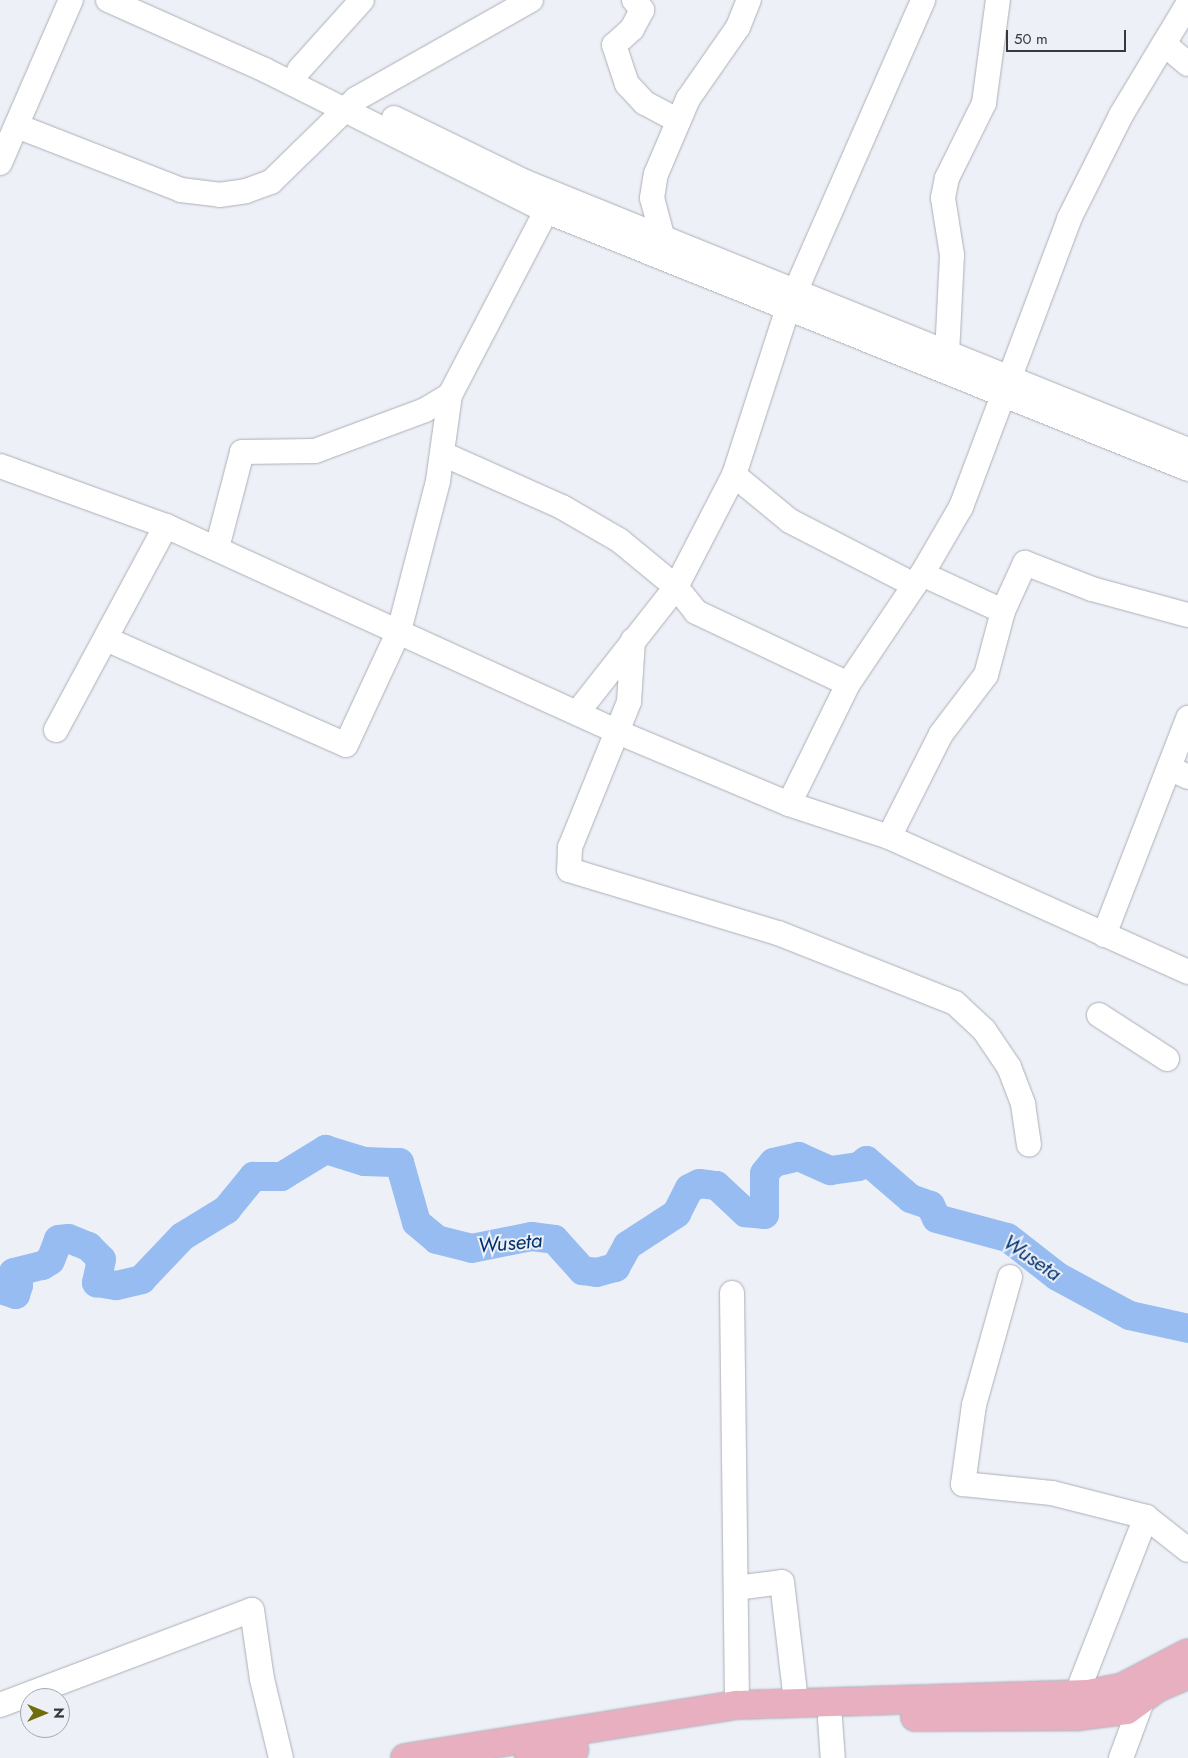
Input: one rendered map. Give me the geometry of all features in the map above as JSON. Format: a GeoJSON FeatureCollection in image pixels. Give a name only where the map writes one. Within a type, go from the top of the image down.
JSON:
{"type":"FeatureCollection","features":[{"type":"Feature","properties":{"kind":"main road"},"geometry":{"type":"LineString","coordinates":[[405,1758],[455,1754],[737,1705],[1088,1694],[1132,1695],[1188,1653]]}},
{"type":"Feature","properties":{"kind":"main road"},"geometry":{"type":"LineString","coordinates":[[529,1758],[732,1723],[830,1719],[1070,1716],[1157,1688],[1188,1675]]}},
{"type":"Feature","properties":{"kind":"street"},"geometry":{"type":"LineString","coordinates":[[0,162],[71,0]]}},
{"type":"Feature","properties":{"kind":"street"},"geometry":{"type":"LineString","coordinates":[[108,0],[485,165],[663,239],[792,300],[1005,388],[1188,469]]}},
{"type":"Feature","properties":{"kind":"street"},"geometry":{"type":"LineString","coordinates":[[149,0],[299,70],[351,105],[546,211],[947,354],[1005,388],[1188,450]]}},
{"type":"Feature","properties":{"kind":"street"},"geometry":{"type":"LineString","coordinates":[[299,70],[362,0]]}},
{"type":"Feature","properties":{"kind":"street"},"geometry":{"type":"LineString","coordinates":[[17,126],[181,190],[219,195],[271,182],[351,105],[531,0]]}},
{"type":"Feature","properties":{"kind":"street"},"geometry":{"type":"LineString","coordinates":[[634,0],[642,10],[632,29],[614,46],[627,84],[645,103],[679,121]]}},
{"type":"Feature","properties":{"kind":"street"},"geometry":{"type":"LineString","coordinates":[[663,239],[652,198],[656,174],[688,99],[738,27],[748,0]]}},
{"type":"Feature","properties":{"kind":"street"},"geometry":{"type":"LineString","coordinates":[[577,713],[676,587],[734,475],[792,300],[923,0]]}},
{"type":"Feature","properties":{"kind":"street"},"geometry":{"type":"LineString","coordinates":[[947,354],[952,255],[943,198],[947,178],[984,103],[998,0]]}},
{"type":"Feature","properties":{"kind":"street"},"geometry":{"type":"LineString","coordinates":[[789,804],[848,684],[918,580],[961,507],[1070,219],[1121,115],[1188,4]]}},
{"type":"Feature","properties":{"kind":"street"},"geometry":{"type":"LineString","coordinates":[[1164,44],[1188,64]]}},
{"type":"Feature","properties":{"kind":"street"},"geometry":{"type":"LineString","coordinates":[[106,639],[346,745],[399,631],[443,454],[450,395],[546,211]]}},
{"type":"Feature","properties":{"kind":"street"},"geometry":{"type":"LineString","coordinates":[[217,548],[242,452],[315,451],[425,410],[450,395]]}},
{"type":"Feature","properties":{"kind":"street"},"geometry":{"type":"LineString","coordinates":[[443,454],[562,507],[619,540],[676,587],[696,612],[848,684]]}},
{"type":"Feature","properties":{"kind":"street"},"geometry":{"type":"LineString","coordinates":[[0,466],[166,526],[620,733],[789,804],[889,837],[1188,972]]}},
{"type":"Feature","properties":{"kind":"street"},"geometry":{"type":"LineString","coordinates":[[734,475],[790,521],[918,580],[1003,611]]}},
{"type":"Feature","properties":{"kind":"street"},"geometry":{"type":"LineString","coordinates":[[56,730],[166,526]]}},
{"type":"Feature","properties":{"kind":"street"},"geometry":{"type":"LineString","coordinates":[[889,837],[941,734],[986,674],[1003,611],[1025,563],[1092,589],[1188,615]]}},
{"type":"Feature","properties":{"kind":"street"},"geometry":{"type":"LineString","coordinates":[[634,640],[630,702],[620,733],[570,847],[569,870],[778,933],[955,1003],[984,1030],[1009,1067],[1023,1104],[1029,1145]]}},
{"type":"Feature","properties":{"kind":"street"},"geometry":{"type":"LineString","coordinates":[[1104,935],[1178,772],[1188,718]]}},
{"type":"Feature","properties":{"kind":"street"},"geometry":{"type":"LineString","coordinates":[[1099,1015],[1167,1059]]}},
{"type":"Feature","properties":{"kind":"street"},"geometry":{"type":"LineString","coordinates":[[1010,1277],[974,1405],[963,1484],[1052,1492],[1146,1517],[1188,1550]]}},
{"type":"Feature","properties":{"kind":"street"},"geometry":{"type":"LineString","coordinates":[[732,1293],[737,1705]]}},
{"type":"Feature","properties":{"kind":"street"},"geometry":{"type":"LineString","coordinates":[[1079,1688],[1146,1517]]}},
{"type":"Feature","properties":{"kind":"street"},"geometry":{"type":"LineString","coordinates":[[736,1588],[782,1582],[796,1702]]}},
{"type":"Feature","properties":{"kind":"street"},"geometry":{"type":"LineString","coordinates":[[0,1705],[252,1610],[262,1679],[281,1758]]}},
{"type":"Feature","properties":{"kind":"street"},"geometry":{"type":"LineString","coordinates":[[1103,1758],[1132,1695]]}},
{"type":"Feature","properties":{"kind":"street"},"geometry":{"type":"LineString","coordinates":[[1121,1758],[1132,1695]]}},
{"type":"Feature","properties":{"kind":"street"},"geometry":{"type":"LineString","coordinates":[[830,1719],[833,1758]]}},
{"type":"Feature","properties":{"kind":"waterway","name":"Wuseta"},"geometry":{"type":"LineString","coordinates":[[0,1289],[15,1294],[18,1285],[11,1279],[13,1272],[42,1265],[50,1260],[58,1239],[68,1238],[88,1246],[101,1259],[96,1282],[116,1285],[141,1279],[182,1236],[226,1209],[253,1176],[281,1176],[325,1149],[364,1161],[399,1162],[416,1222],[436,1239],[471,1248],[531,1236],[554,1239],[582,1270],[596,1272],[615,1267],[627,1245],[676,1213],[689,1188],[699,1183],[716,1185],[745,1212],[764,1214],[764,1173],[773,1162],[798,1156],[830,1170],[858,1166],[866,1160],[910,1198],[930,1205],[936,1218],[1007,1237],[1057,1276],[1129,1315],[1188,1328]]}}]}
